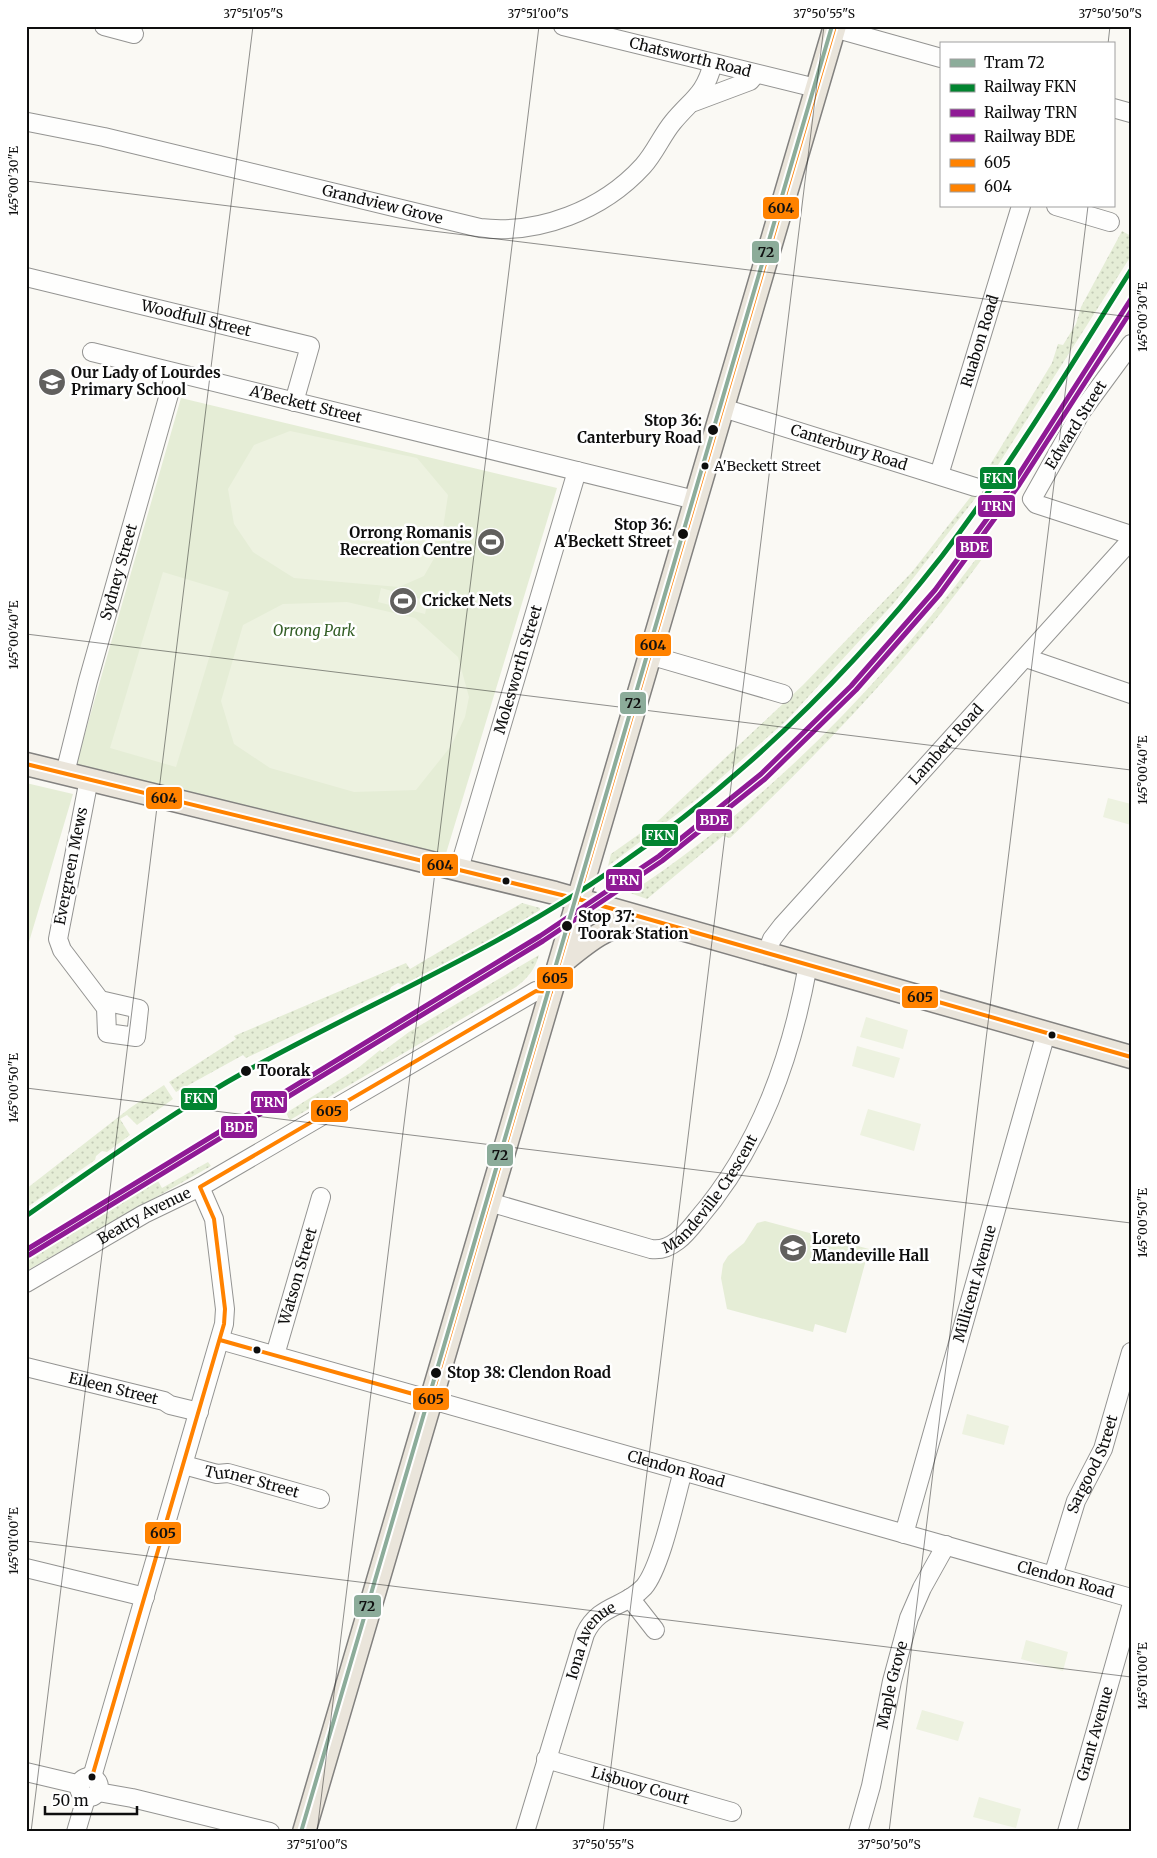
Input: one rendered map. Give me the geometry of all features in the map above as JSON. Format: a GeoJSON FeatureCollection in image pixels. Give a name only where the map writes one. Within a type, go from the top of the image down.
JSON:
{"type":"FeatureCollection","features":[{"type":"Feature","properties":{"kind":"main road"},"geometry":{"type":"LineString","coordinates":[[304,1832],[568,935],[575,892],[696,500],[835,27]]}},
{"type":"Feature","properties":{"kind":"main road"},"geometry":{"type":"LineString","coordinates":[[26,764],[459,869],[575,892],[608,907],[648,919],[1131,1057]]}},
{"type":"Feature","properties":{"kind":"main road"},"geometry":{"type":"LineString","coordinates":[[559,965],[590,940],[606,930],[624,923],[648,919]]}},
{"type":"Feature","properties":{"kind":"street"},"geometry":{"type":"LineString","coordinates":[[104,26],[134,34]]}},
{"type":"Feature","properties":{"kind":"street","name":"Chatsworth Road"},"geometry":{"type":"LineString","coordinates":[[563,26],[816,88]]}},
{"type":"Feature","properties":{"kind":"street"},"geometry":{"type":"LineString","coordinates":[[835,27],[940,58]]}},
{"type":"Feature","properties":{"kind":"street","name":"Grandview Grove"},"geometry":{"type":"LineString","coordinates":[[27,120],[480,228],[508,230],[524,228],[565,217],[588,207],[614,191],[645,164],[672,123],[694,102],[707,83],[713,63]]}},
{"type":"Feature","properties":{"kind":"street","name":"Grandview Grove"},"geometry":{"type":"LineString","coordinates":[[694,102],[750,81],[756,74]]}},
{"type":"Feature","properties":{"kind":"street"},"geometry":{"type":"LineString","coordinates":[[1114,108],[1131,113]]}},
{"type":"Feature","properties":{"kind":"street","name":"Ruabon Road"},"geometry":{"type":"LineString","coordinates":[[940,476],[1020,208]]}},
{"type":"Feature","properties":{"kind":"street"},"geometry":{"type":"LineString","coordinates":[[1063,208],[1110,222]]}},
{"type":"Feature","properties":{"kind":"street","name":"Woodfull Street"},"geometry":{"type":"LineString","coordinates":[[26,277],[310,346],[294,402]]}},
{"type":"Feature","properties":{"kind":"street","name":"Edward Street"},"geometry":{"type":"LineString","coordinates":[[1131,344],[1081,412],[1034,494],[1033,502],[1131,535]]}},
{"type":"Feature","properties":{"kind":"street","name":"A'Beckett Street"},"geometry":{"type":"LineString","coordinates":[[92,352],[696,500]]}},
{"type":"Feature","properties":{"kind":"street","name":"Sydney Street"},"geometry":{"type":"LineString","coordinates":[[65,773],[88,681],[175,373]]}},
{"type":"Feature","properties":{"kind":"street","name":"Canterbury Road"},"geometry":{"type":"LineString","coordinates":[[723,408],[976,487]]}},
{"type":"Feature","properties":{"kind":"street","name":"Molesworth Street"},"geometry":{"type":"LineString","coordinates":[[459,869],[577,471]]}},
{"type":"Feature","properties":{"kind":"street","name":"Lambert Road"},"geometry":{"type":"LineString","coordinates":[[767,952],[772,939],[782,926],[1131,540]]}},
{"type":"Feature","properties":{"kind":"street"},"geometry":{"type":"LineString","coordinates":[[649,656],[783,694]]}},
{"type":"Feature","properties":{"kind":"street"},"geometry":{"type":"LineString","coordinates":[[1026,658],[1131,694]]}},
{"type":"Feature","properties":{"kind":"street","name":"Evergreen Mews"},"geometry":{"type":"LineString","coordinates":[[90,779],[58,936],[62,950],[107,1007]]}},
{"type":"Feature","properties":{"kind":"street","name":"Mandeville Crescent"},"geometry":{"type":"LineString","coordinates":[[489,1202],[651,1249],[662,1249],[672,1244],[688,1231],[724,1185],[762,1119],[791,1042],[808,964]]}},
{"type":"Feature","properties":{"kind":"street","name":"Beatty Avenue"},"geometry":{"type":"LineString","coordinates":[[26,1283],[144,1214],[200,1187],[536,991],[551,992]]}},
{"type":"Feature","properties":{"kind":"street","name":"Millicent Avenue"},"geometry":{"type":"LineString","coordinates":[[904,1534],[1046,1033]]}},
{"type":"Feature","properties":{"kind":"street"},"geometry":{"type":"LineString","coordinates":[[76,1832],[220,1340],[225,1309],[215,1227],[211,1207],[200,1187]]}},
{"type":"Feature","properties":{"kind":"street","name":"Watson Street"},"geometry":{"type":"LineString","coordinates":[[275,1355],[321,1197]]}},
{"type":"Feature","properties":{"kind":"street","name":"Clendon Road"},"geometry":{"type":"LineString","coordinates":[[220,1340],[1131,1598]]}},
{"type":"Feature","properties":{"kind":"street","name":"Sargood Street"},"geometry":{"type":"LineString","coordinates":[[1053,1576],[1076,1501],[1103,1449],[1131,1352]]}},
{"type":"Feature","properties":{"kind":"street","name":"Eileen Street"},"geometry":{"type":"LineString","coordinates":[[26,1367],[164,1401],[170,1405],[199,1412]]}},
{"type":"Feature","properties":{"kind":"street","name":"Turner Street"},"geometry":{"type":"LineString","coordinates":[[184,1465],[217,1474],[228,1474],[320,1499]]}},
{"type":"Feature","properties":{"kind":"street","name":"Iona Avenue"},"geometry":{"type":"LineString","coordinates":[[525,1832],[588,1626],[604,1610],[630,1598],[643,1588],[654,1571],[683,1471]]}},
{"type":"Feature","properties":{"kind":"street","name":"Maple Grove"},"geometry":{"type":"LineString","coordinates":[[858,1832],[876,1767],[892,1681],[910,1618],[922,1588],[946,1545]]}},
{"type":"Feature","properties":{"kind":"street"},"geometry":{"type":"LineString","coordinates":[[26,1568],[145,1597]]}},
{"type":"Feature","properties":{"kind":"street"},"geometry":{"type":"LineString","coordinates":[[630,1598],[655,1630]]}},
{"type":"Feature","properties":{"kind":"street","name":"Grant Avenue"},"geometry":{"type":"LineString","coordinates":[[1067,1832],[1131,1607]]}},
{"type":"Feature","properties":{"kind":"street","name":"Lisbuoy Court"},"geometry":{"type":"LineString","coordinates":[[546,1759],[732,1812]]}},
{"type":"Feature","properties":{"kind":"street"},"geometry":{"type":"LineString","coordinates":[[26,1772],[270,1832]]}},
{"type":"Feature","properties":{"kind":"green space"},"geometry":{"type":"Polygon","coordinates":[[[1122,231],[1131,236],[1129,259],[984,487],[894,603],[787,720],[697,799],[608,866],[611,854],[659,820],[803,685],[912,572],[973,496],[1052,363],[1058,344],[1063,345],[1076,324],[1081,307],[1122,231]]]}},
{"type":"Feature","properties":{"kind":"green space","name":"Orrong Park"},"geometry":{"type":"Polygon","coordinates":[[[181,398],[557,488],[444,860],[74,772],[181,398]]]}},
{"type":"Feature","properties":{"kind":"green space"},"geometry":{"type":"Polygon","coordinates":[[[290,431],[417,458],[448,495],[440,548],[424,576],[399,587],[294,578],[253,552],[234,524],[228,489],[254,445],[290,431]]]}},
{"type":"Feature","properties":{"kind":"green space"},"geometry":{"type":"Polygon","coordinates":[[[980,557],[982,559],[954,597],[862,704],[830,739],[730,838],[723,836],[647,899],[630,893],[680,859],[727,822],[817,741],[900,653],[976,559],[980,557]]]}},
{"type":"Feature","properties":{"kind":"green space"},"geometry":{"type":"Polygon","coordinates":[[[163,572],[229,592],[176,767],[110,748],[163,572]]]}},
{"type":"Feature","properties":{"kind":"green space","name":"Cricket Nets"},"geometry":{"type":"Polygon","coordinates":[[[381,588],[428,601],[425,614],[378,602],[381,588]]]}},
{"type":"Feature","properties":{"kind":"green space"},"geometry":{"type":"Polygon","coordinates":[[[347,602],[415,618],[458,657],[469,697],[465,717],[451,746],[416,790],[354,792],[270,768],[234,744],[221,701],[243,625],[283,604],[347,602]]]}},
{"type":"Feature","properties":{"kind":"green space"},"geometry":{"type":"Polygon","coordinates":[[[26,783],[73,794],[26,952],[26,783]]]}},
{"type":"Feature","properties":{"kind":"green space"},"geometry":{"type":"Polygon","coordinates":[[[1108,798],[1131,804],[1131,825],[1103,817],[1108,798]]]}},
{"type":"Feature","properties":{"kind":"green space"},"geometry":{"type":"Polygon","coordinates":[[[522,903],[540,908],[540,910],[490,940],[403,985],[398,983],[391,987],[387,997],[385,992],[246,1058],[243,1055],[176,1092],[169,1082],[236,1039],[234,1036],[406,963],[410,969],[522,903]]]}},
{"type":"Feature","properties":{"kind":"green space"},"geometry":{"type":"Polygon","coordinates":[[[539,955],[530,973],[516,987],[290,1120],[286,1113],[358,1068],[380,1050],[382,1052],[409,1032],[539,955]]]}},
{"type":"Feature","properties":{"kind":"green space"},"geometry":{"type":"Polygon","coordinates":[[[866,1017],[908,1030],[903,1049],[860,1037],[866,1017]]]}},
{"type":"Feature","properties":{"kind":"green space"},"geometry":{"type":"Polygon","coordinates":[[[857,1046],[900,1058],[894,1078],[852,1066],[857,1046]]]}},
{"type":"Feature","properties":{"kind":"green space"},"geometry":{"type":"Polygon","coordinates":[[[164,1085],[173,1099],[137,1125],[127,1115],[120,1119],[130,1135],[107,1152],[102,1151],[96,1156],[95,1160],[26,1208],[26,1189],[130,1108],[164,1085]]]}},
{"type":"Feature","properties":{"kind":"green space"},"geometry":{"type":"Polygon","coordinates":[[[868,1109],[921,1124],[914,1151],[860,1135],[868,1109]]]}},
{"type":"Feature","properties":{"kind":"green space"},"geometry":{"type":"Polygon","coordinates":[[[208,1162],[211,1166],[26,1271],[26,1262],[158,1181],[162,1188],[208,1162]]]}},
{"type":"Feature","properties":{"kind":"green space"},"geometry":{"type":"Polygon","coordinates":[[[765,1221],[869,1249],[846,1333],[815,1324],[813,1332],[727,1309],[721,1278],[723,1264],[728,1256],[744,1243],[757,1223],[765,1221]]]}},
{"type":"Feature","properties":{"kind":"green space"},"geometry":{"type":"Polygon","coordinates":[[[967,1414],[1009,1426],[1004,1445],[962,1434],[967,1414]]]}},
{"type":"Feature","properties":{"kind":"green space"},"geometry":{"type":"Polygon","coordinates":[[[1026,1640],[1068,1652],[1063,1671],[1021,1659],[1026,1640]]]}},
{"type":"Feature","properties":{"kind":"green space"},"geometry":{"type":"Polygon","coordinates":[[[922,1710],[964,1722],[958,1741],[916,1729],[922,1710]]]}},
{"type":"Feature","properties":{"kind":"green space"},"geometry":{"type":"Polygon","coordinates":[[[979,1797],[1021,1809],[1016,1828],[973,1817],[979,1797]]]}},
{"type":"Feature","properties":{"kind":"tram line","name":"72"},"geometry":{"type":"LineString","coordinates":[[301,1832],[832,26]]}},
{"type":"Feature","properties":{"kind":"rail line","name":"FKN"},"geometry":{"type":"LineString","coordinates":[[26,1216],[192,1103],[250,1069],[527,924],[615,868],[705,800],[748,763],[830,684],[869,643],[942,556],[1016,451],[1131,270]]}},
{"type":"Feature","properties":{"kind":"rail line","name":"TRN"},"geometry":{"type":"LineString","coordinates":[[26,1250],[540,936],[659,856],[761,774],[851,686],[935,590],[1014,482],[1131,299]]}},
{"type":"Feature","properties":{"kind":"rail line","name":"BDE"},"geometry":{"type":"LineString","coordinates":[[29,1255],[543,941],[662,861],[765,779],[856,690],[940,594],[1019,485],[1131,311]]}},
{"type":"Feature","properties":{"kind":"transit line","name":"604"},"geometry":{"type":"LineString","coordinates":[[578,899],[835,26]]}},
{"type":"Feature","properties":{"kind":"transit line","name":"604"},"geometry":{"type":"LineString","coordinates":[[26,764],[578,899]]}},
{"type":"Feature","properties":{"kind":"transit line","name":"605"},"geometry":{"type":"LineString","coordinates":[[220,1340],[431,1399],[578,899],[1131,1057]]}},
{"type":"Feature","properties":{"kind":"transit line","name":"605"},"geometry":{"type":"LineString","coordinates":[[92,1777],[224,1324],[225,1309],[214,1219],[200,1187],[536,991],[551,992]]}},
{"type":"Feature","properties":{"kind":"place","name":"Our Lady of Lourdes Primary School"},"geometry":{"type":"Point","coordinates":[52,382]}},
{"type":"Feature","properties":{"kind":"place","name":"Stop 36: Canterbury Road"},"geometry":{"type":"Point","coordinates":[713,430]}},
{"type":"Feature","properties":{"kind":"place","name":"A'Beckett Street"},"geometry":{"type":"Point","coordinates":[705,466]}},
{"type":"Feature","properties":{"kind":"place","name":"Stop 36: A'Beckett Street"},"geometry":{"type":"Point","coordinates":[683,534]}},
{"type":"Feature","properties":{"kind":"place","name":"Orrong Romanis Recreation Centre"},"geometry":{"type":"Point","coordinates":[491,542]}},
{"type":"Feature","properties":{"kind":"place","name":"Cricket Nets"},"geometry":{"type":"Point","coordinates":[403,601]}},
{"type":"Feature","properties":{"kind":"place","name":"Stop 37: Toorak Station"},"geometry":{"type":"Point","coordinates":[567,926]}},
{"type":"Feature","properties":{"kind":"place","name":"Toorak"},"geometry":{"type":"Point","coordinates":[246,1071]}},
{"type":"Feature","properties":{"kind":"place","name":"Loreto Mandeville Hall"},"geometry":{"type":"Point","coordinates":[793,1248]}},
{"type":"Feature","properties":{"kind":"place","name":"Stop 38: Clendon Road"},"geometry":{"type":"Point","coordinates":[436,1373]}}]}
